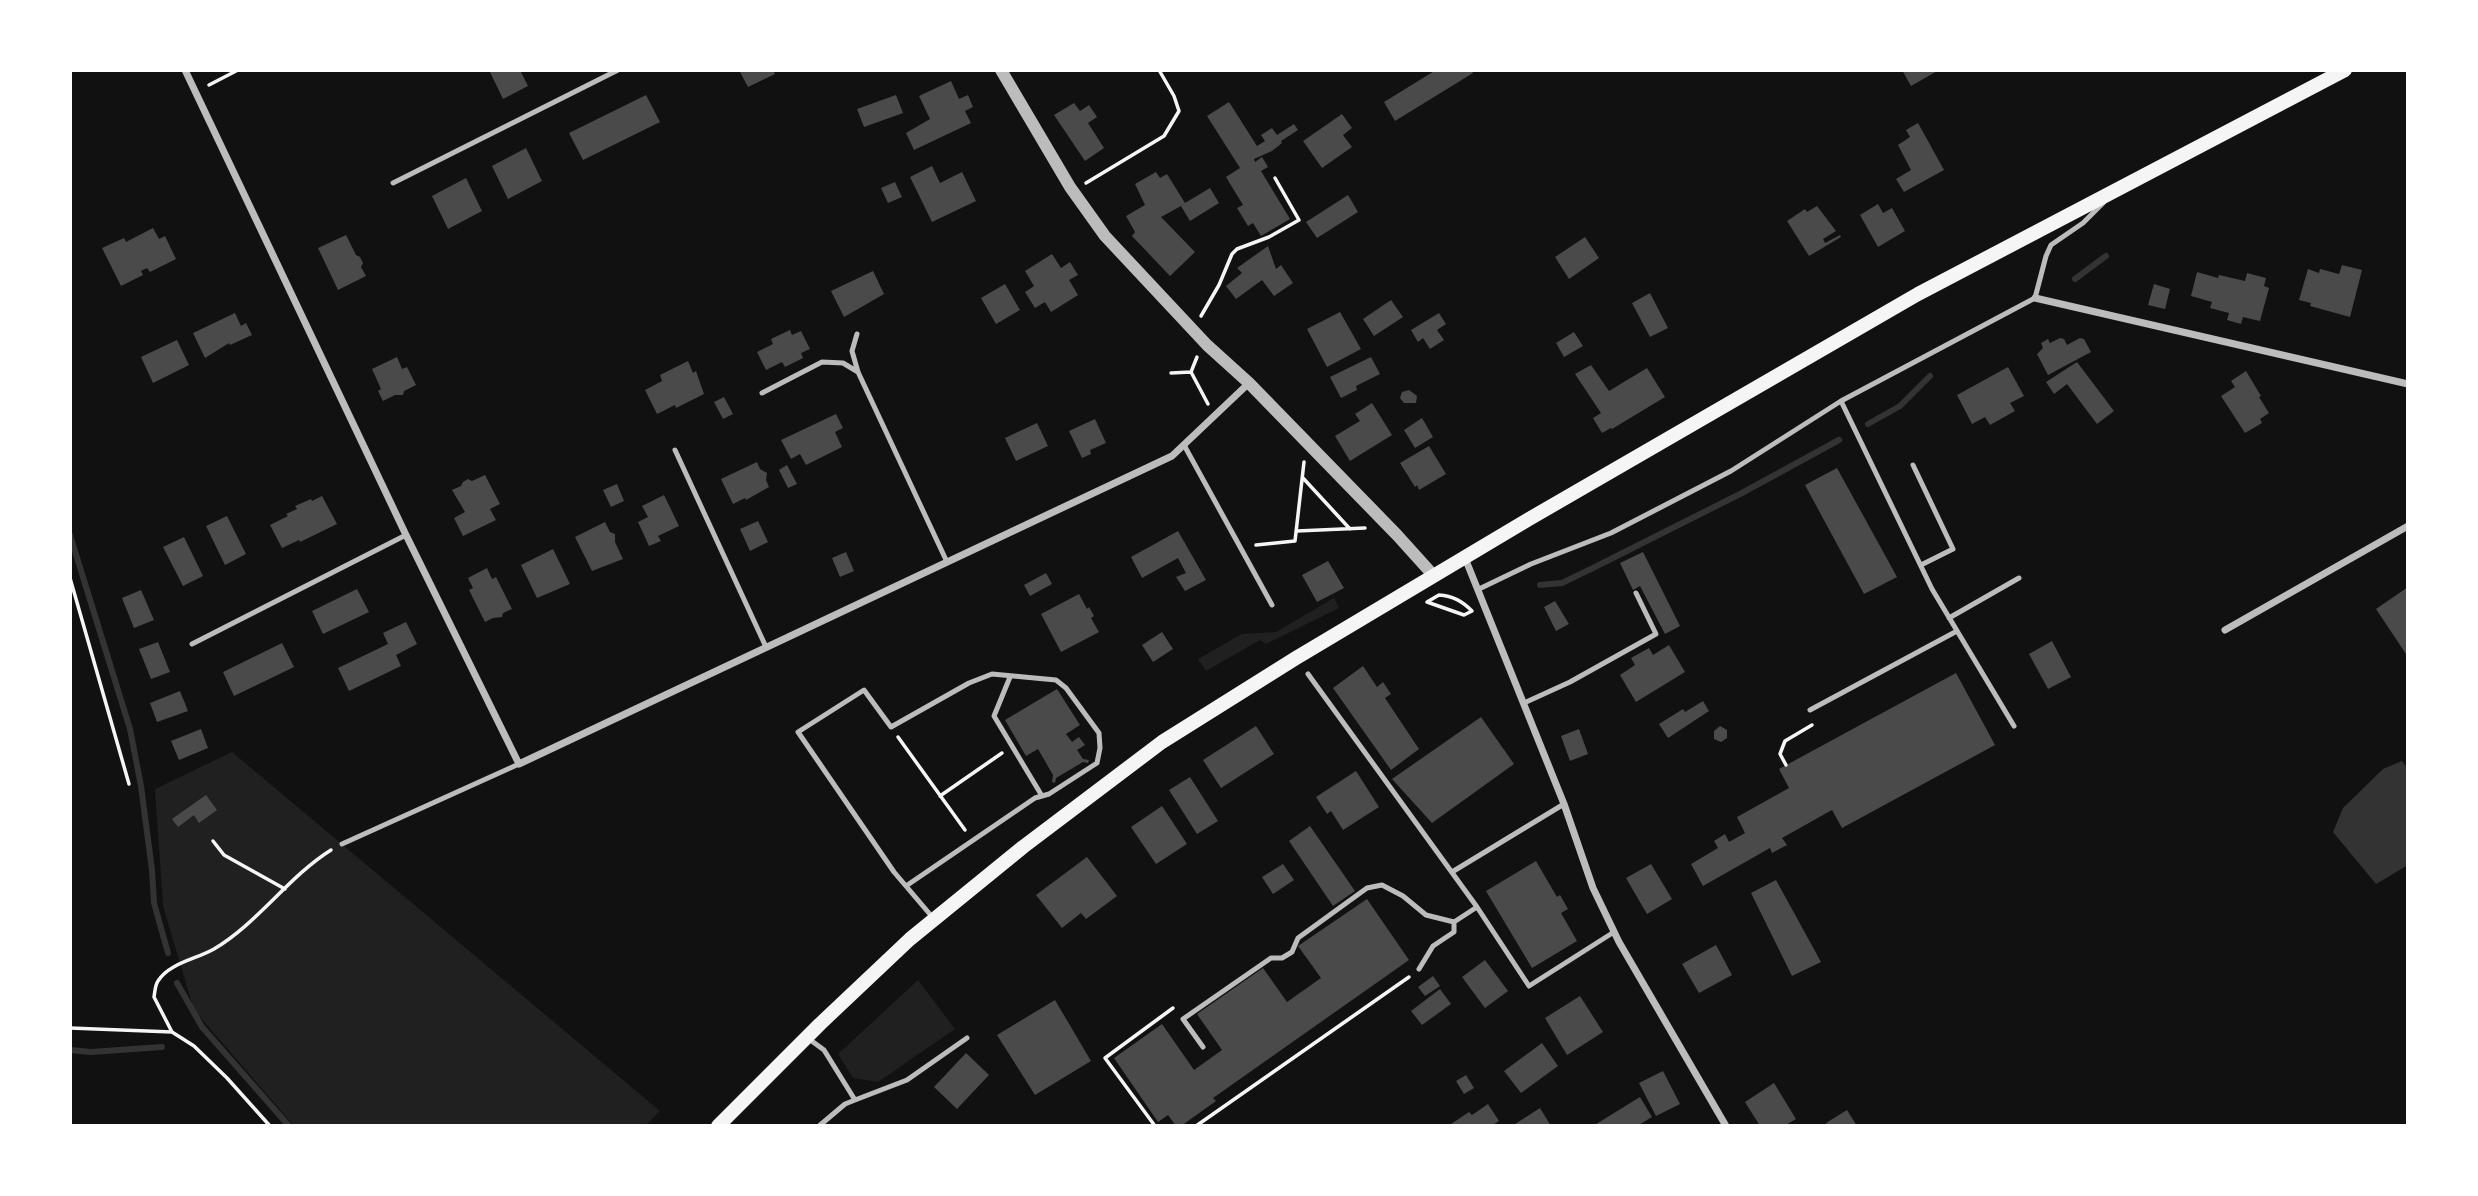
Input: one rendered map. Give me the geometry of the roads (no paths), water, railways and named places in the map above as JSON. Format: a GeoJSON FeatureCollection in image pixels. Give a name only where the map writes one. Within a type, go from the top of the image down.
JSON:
{"type":"FeatureCollection","features":[{"type":"Feature","properties":{"kind":"main road"},"geometry":{"type":"LineString","coordinates":[[718,1126],[865,980],[934,919],[1023,847],[1162,742],[1434,576],[1918,294],[2345,70]]}},
{"type":"Feature","properties":{"kind":"street"},"geometry":{"type":"LineString","coordinates":[[185,70],[406,535],[519,764],[1172,456],[1249,383]]}},
{"type":"Feature","properties":{"kind":"street"},"geometry":{"type":"LineString","coordinates":[[1001,70],[1072,191],[1105,236],[1192,330],[1249,383],[1434,576]]}},
{"type":"Feature","properties":{"kind":"street"},"geometry":{"type":"LineString","coordinates":[[2035,298],[2408,384]]}},
{"type":"Feature","properties":{"kind":"street"},"geometry":{"type":"LineString","coordinates":[[2225,630],[2408,526]]}},
{"type":"Feature","properties":{"kind":"street"},"geometry":{"type":"LineString","coordinates":[[1465,558],[1564,804],[1593,888],[1614,932],[1726,1126]]}},
{"type":"Feature","properties":{"kind":"lane"},"geometry":{"type":"LineString","coordinates":[[393,183],[618,70]]}},
{"type":"Feature","properties":{"kind":"lane"},"geometry":{"type":"LineString","coordinates":[[1479,589],[1531,564],[1611,533],[1731,471],[1841,401],[2035,298],[2051,245],[2084,223],[2114,192]]}},
{"type":"Feature","properties":{"kind":"lane"},"geometry":{"type":"LineString","coordinates":[[856,334],[852,351],[858,372],[947,562]]}},
{"type":"Feature","properties":{"kind":"lane"},"geometry":{"type":"LineString","coordinates":[[762,393],[822,362],[843,363],[858,372]]}},
{"type":"Feature","properties":{"kind":"lane"},"geometry":{"type":"LineString","coordinates":[[1841,401],[1921,565],[2014,726]]}},
{"type":"Feature","properties":{"kind":"lane"},"geometry":{"type":"LineString","coordinates":[[1184,445],[1272,605]]}},
{"type":"Feature","properties":{"kind":"lane"},"geometry":{"type":"LineString","coordinates":[[675,450],[766,648]]}},
{"type":"Feature","properties":{"kind":"lane"},"geometry":{"type":"LineString","coordinates":[[1913,465],[1952,549],[1921,565]]}},
{"type":"Feature","properties":{"kind":"lane"},"geometry":{"type":"LineString","coordinates":[[192,644],[406,535]]}},
{"type":"Feature","properties":{"kind":"lane"},"geometry":{"type":"LineString","coordinates":[[1950,618],[2019,578]]}},
{"type":"Feature","properties":{"kind":"lane"},"geometry":{"type":"LineString","coordinates":[[1524,703],[1570,682],[1656,634],[1636,593]]}},
{"type":"Feature","properties":{"kind":"lane"},"geometry":{"type":"LineString","coordinates":[[1810,710],[1957,631]]}},
{"type":"Feature","properties":{"kind":"lane"},"geometry":{"type":"LineString","coordinates":[[906,887],[1035,798],[1049,794],[1097,763],[1099,733],[1066,688],[1056,680],[992,674],[969,683],[891,727],[864,690],[798,732],[894,872],[906,887],[934,919]]}},
{"type":"Feature","properties":{"kind":"lane"},"geometry":{"type":"LineString","coordinates":[[1308,674],[1477,907],[1529,986],[1614,932]]}},
{"type":"Feature","properties":{"kind":"lane"},"geometry":{"type":"LineString","coordinates":[[1010,677],[995,716],[1042,796]]}},
{"type":"Feature","properties":{"kind":"lane"},"geometry":{"type":"LineString","coordinates":[[342,844],[519,764]]}},
{"type":"Feature","properties":{"kind":"lane"},"geometry":{"type":"LineString","coordinates":[[1452,872],[1564,804]]}},
{"type":"Feature","properties":{"kind":"lane"},"geometry":{"type":"LineString","coordinates":[[1203,1047],[1183,1019],[1270,958],[1282,958],[1292,952],[1298,939],[1367,888],[1382,885],[1403,896],[1426,915],[1454,922],[1477,907]]}},
{"type":"Feature","properties":{"kind":"lane"},"geometry":{"type":"LineString","coordinates":[[1419,969],[1433,946],[1454,932],[1454,922]]}},
{"type":"Feature","properties":{"kind":"lane"},"geometry":{"type":"LineString","coordinates":[[806,1037],[824,1050],[855,1100]]}},
{"type":"Feature","properties":{"kind":"lane"},"geometry":{"type":"LineString","coordinates":[[819,1126],[845,1104],[907,1080],[967,1038]]}},
{"type":"Feature","properties":{"kind":"waterway"},"geometry":{"type":"LineString","coordinates":[[2075,279],[2106,256]]}},
{"type":"Feature","properties":{"kind":"waterway"},"geometry":{"type":"LineString","coordinates":[[1868,424],[1900,406],[1930,376]]}},
{"type":"Feature","properties":{"kind":"waterway"},"geometry":{"type":"LineString","coordinates":[[1540,585],[1562,583],[1593,568],[1742,493],[1839,440]]}},
{"type":"Feature","properties":{"kind":"waterway"},"geometry":{"type":"LineString","coordinates":[[70,535],[130,729],[141,786],[154,903],[168,953]]}},
{"type":"Feature","properties":{"kind":"waterway"},"geometry":{"type":"LineString","coordinates":[[177,983],[202,1027],[289,1126]]}},
{"type":"Feature","properties":{"kind":"waterway"},"geometry":{"type":"LineString","coordinates":[[70,1050],[91,1052],[162,1047]]}}]}
